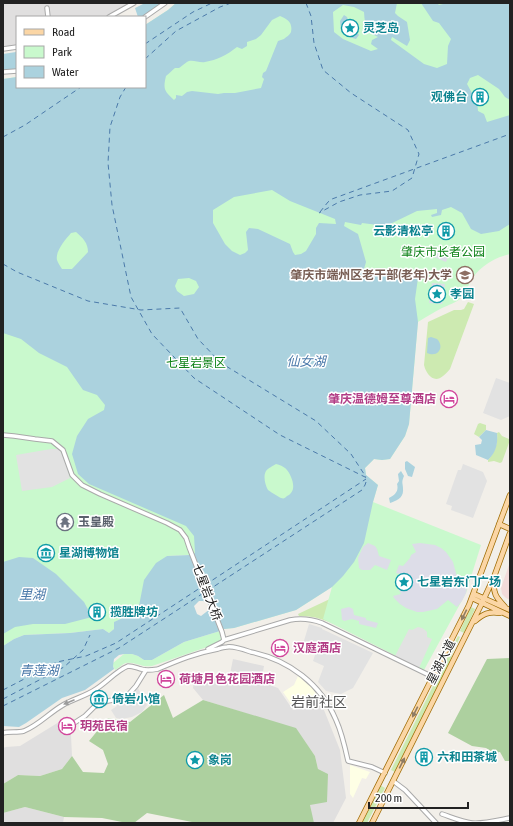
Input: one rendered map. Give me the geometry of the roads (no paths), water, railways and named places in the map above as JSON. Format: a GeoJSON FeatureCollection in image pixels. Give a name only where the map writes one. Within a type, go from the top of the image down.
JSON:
{"type":"FeatureCollection","features":[{"type":"Feature","properties":{"kind":"main road","name":"星湖大道"},"geometry":{"type":"LineString","coordinates":[[359,823],[473,596],[510,495]]}},
{"type":"Feature","properties":{"kind":"main road"},"geometry":{"type":"LineString","coordinates":[[499,524],[510,529]]}},
{"type":"Feature","properties":{"kind":"main road","name":"星湖大道"},"geometry":{"type":"LineString","coordinates":[[372,823],[483,601],[494,577],[510,533]]}},
{"type":"Feature","properties":{"kind":"main road"},"geometry":{"type":"LineString","coordinates":[[494,577],[494,593],[510,616]]}},
{"type":"Feature","properties":{"kind":"main road"},"geometry":{"type":"LineString","coordinates":[[473,596],[507,611]]}},
{"type":"Feature","properties":{"kind":"main road"},"geometry":{"type":"LineString","coordinates":[[472,624],[481,615],[486,613],[507,611]]}},
{"type":"Feature","properties":{"kind":"main road"},"geometry":{"type":"LineString","coordinates":[[456,632],[464,638]]}},
{"type":"Feature","properties":{"kind":"street"},"geometry":{"type":"LineString","coordinates":[[111,16],[134,3]]}},
{"type":"Feature","properties":{"kind":"street"},"geometry":{"type":"LineString","coordinates":[[146,16],[166,3]]}},
{"type":"Feature","properties":{"kind":"street"},"geometry":{"type":"LineString","coordinates":[[47,8],[48,16]]}},
{"type":"Feature","properties":{"kind":"street"},"geometry":{"type":"LineString","coordinates":[[3,49],[16,48]]}},
{"type":"Feature","properties":{"kind":"street"},"geometry":{"type":"LineString","coordinates":[[3,72],[16,71]]}},
{"type":"Feature","properties":{"kind":"street","name":"七星岩大桥"},"geometry":{"type":"LineString","coordinates":[[3,436],[52,441],[63,450],[72,475],[82,485],[180,530],[186,538],[192,552],[224,641],[229,642],[226,647]]}},
{"type":"Feature","properties":{"kind":"street"},"geometry":{"type":"LineString","coordinates":[[3,733],[19,732],[30,728],[62,706],[96,689],[126,667],[131,666],[146,670],[158,669],[224,641],[290,620],[310,619],[322,622],[433,677]]}},
{"type":"Feature","properties":{"kind":"street"},"geometry":{"type":"LineString","coordinates":[[224,641],[222,646],[226,647]]}},
{"type":"Feature","properties":{"kind":"street"},"geometry":{"type":"LineString","coordinates":[[203,651],[226,647],[261,654],[274,658],[299,673],[316,688],[337,720],[342,734],[348,761],[385,772]]}},
{"type":"Feature","properties":{"kind":"street"},"geometry":{"type":"LineString","coordinates":[[71,725],[94,708],[108,701],[122,698],[128,694],[136,686],[146,670]]}},
{"type":"Feature","properties":{"kind":"street"},"geometry":{"type":"LineString","coordinates":[[393,781],[405,790],[436,823]]}},
{"type":"Feature","properties":{"kind":"street"},"geometry":{"type":"LineString","coordinates":[[442,814],[458,820],[473,823],[510,818]]}},
{"type":"Feature","properties":{"kind":"water"},"geometry":{"type":"Polygon","coordinates":[[[145,3],[163,3],[144,16],[138,16],[135,8],[145,3]]]}},
{"type":"Feature","properties":{"kind":"water","name":"仙女湖"},"geometry":{"type":"Polygon","coordinates":[[[176,3],[397,3],[395,13],[407,22],[410,40],[407,46],[392,37],[391,40],[424,64],[437,68],[447,64],[448,46],[451,39],[439,23],[433,21],[421,3],[437,3],[439,5],[447,3],[510,3],[510,100],[505,97],[499,89],[478,75],[470,78],[467,84],[473,95],[473,101],[477,101],[478,111],[484,114],[487,122],[510,115],[510,224],[499,231],[481,234],[471,229],[462,213],[451,207],[442,210],[441,215],[432,217],[431,215],[437,213],[437,209],[417,211],[386,226],[362,223],[361,225],[345,222],[344,226],[358,234],[366,262],[364,269],[385,275],[386,270],[418,278],[415,299],[418,322],[409,424],[405,436],[390,459],[374,459],[365,468],[366,475],[378,485],[364,543],[354,562],[332,587],[296,610],[234,628],[224,629],[184,642],[152,660],[144,660],[132,654],[119,655],[114,659],[114,669],[85,690],[62,698],[19,727],[3,726],[3,646],[24,635],[70,633],[103,629],[109,633],[114,629],[114,622],[138,611],[144,580],[156,563],[167,556],[190,555],[195,553],[194,536],[186,526],[89,484],[78,474],[72,454],[77,436],[88,419],[104,410],[105,405],[97,395],[83,390],[67,367],[39,353],[21,339],[3,333],[3,79],[16,77],[16,88],[146,88],[146,24],[176,3]],[[343,5],[333,12],[334,32],[343,39],[371,51],[378,49],[371,44],[372,40],[378,37],[370,32],[366,27],[364,12],[354,7],[343,5]],[[280,16],[272,20],[261,35],[256,39],[247,42],[247,46],[242,49],[237,47],[226,55],[218,58],[203,62],[189,61],[179,68],[175,68],[166,76],[166,92],[174,100],[176,95],[182,96],[187,92],[192,91],[218,94],[235,93],[261,88],[264,79],[262,77],[263,73],[266,71],[278,41],[284,39],[291,32],[290,23],[287,20],[280,16]],[[272,190],[234,197],[213,210],[213,223],[225,244],[232,251],[240,255],[248,250],[246,232],[249,228],[258,229],[290,244],[295,255],[306,251],[316,234],[316,228],[319,223],[336,224],[335,219],[290,201],[272,190]],[[76,232],[71,233],[59,249],[57,257],[57,261],[62,269],[72,269],[88,252],[85,241],[81,236],[76,232]],[[189,278],[178,279],[175,286],[177,291],[184,296],[194,294],[199,287],[196,281],[189,278]],[[276,464],[265,473],[266,486],[269,491],[281,498],[284,498],[293,490],[292,480],[289,472],[285,468],[276,464]],[[199,601],[194,606],[197,614],[201,616],[210,609],[207,602],[203,601],[199,601]]]}},
{"type":"Feature","properties":{"kind":"water"},"geometry":{"type":"Polygon","coordinates":[[[344,15],[348,20],[347,28],[355,30],[359,35],[356,39],[346,36],[341,31],[340,21],[344,15]]]}},
{"type":"Feature","properties":{"kind":"water"},"geometry":{"type":"Polygon","coordinates":[[[16,52],[16,69],[3,70],[3,54],[16,52]]]}},
{"type":"Feature","properties":{"kind":"water"},"geometry":{"type":"Polygon","coordinates":[[[431,337],[437,339],[440,345],[439,351],[434,354],[427,353],[428,338],[431,337]]]}},
{"type":"Feature","properties":{"kind":"water"},"geometry":{"type":"Polygon","coordinates":[[[486,430],[497,433],[496,448],[488,460],[476,455],[475,445],[481,444],[482,440],[479,437],[486,430]]]}},
{"type":"Feature","properties":{"kind":"water"},"geometry":{"type":"Polygon","coordinates":[[[407,461],[415,467],[412,477],[408,476],[405,469],[405,462],[407,461]]]}},
{"type":"Feature","properties":{"kind":"water"},"geometry":{"type":"Polygon","coordinates":[[[401,471],[404,476],[402,482],[402,495],[397,500],[390,503],[389,498],[397,491],[397,484],[399,481],[398,474],[401,471]]]}},
{"type":"Feature","properties":{"kind":"water","name":"里湖"},"geometry":{"type":"Polygon","coordinates":[[[19,557],[33,558],[56,574],[84,602],[92,617],[65,624],[33,624],[15,627],[3,634],[3,562],[19,557]]]}},
{"type":"Feature","properties":{"kind":"place","name":"灵芝岛"},"geometry":{"type":"Point","coordinates":[350,28]}},
{"type":"Feature","properties":{"kind":"place","name":"观佛台"},"geometry":{"type":"Point","coordinates":[480,97]}},
{"type":"Feature","properties":{"kind":"place","name":"云影清松亭"},"geometry":{"type":"Point","coordinates":[446,231]}},
{"type":"Feature","properties":{"kind":"place","name":"肇庆市端州区老干部(老年)大学"},"geometry":{"type":"Point","coordinates":[465,275]}},
{"type":"Feature","properties":{"kind":"place","name":"孝园"},"geometry":{"type":"Point","coordinates":[437,294]}},
{"type":"Feature","properties":{"kind":"place","name":"肇庆温德姆至尊酒店"},"geometry":{"type":"Point","coordinates":[449,399]}},
{"type":"Feature","properties":{"kind":"place","name":"玉皇殿"},"geometry":{"type":"Point","coordinates":[65,522]}},
{"type":"Feature","properties":{"kind":"place","name":"星湖博物馆"},"geometry":{"type":"Point","coordinates":[46,553]}},
{"type":"Feature","properties":{"kind":"place","name":"七星岩东门广场"},"geometry":{"type":"Point","coordinates":[404,582]}},
{"type":"Feature","properties":{"kind":"place","name":"揽胜牌坊"},"geometry":{"type":"Point","coordinates":[97,612]}},
{"type":"Feature","properties":{"kind":"place","name":"汉庭酒店"},"geometry":{"type":"Point","coordinates":[280,648]}},
{"type":"Feature","properties":{"kind":"place","name":"荷塘月色花园酒店"},"geometry":{"type":"Point","coordinates":[166,679]}},
{"type":"Feature","properties":{"kind":"place","name":"倚岩小馆"},"geometry":{"type":"Point","coordinates":[99,699]}},
{"type":"Feature","properties":{"kind":"place","name":"玥苑民宿"},"geometry":{"type":"Point","coordinates":[67,726]}},
{"type":"Feature","properties":{"kind":"place","name":"六和田茶城"},"geometry":{"type":"Point","coordinates":[424,757]}},
{"type":"Feature","properties":{"kind":"place","name":"象岗"},"geometry":{"type":"Point","coordinates":[195,760]}},
{"type":"Feature","properties":{"kind":"district","name":"岩前社区"},"geometry":{"type":"Point","coordinates":[319,702]}},
{"type":"Feature","properties":{"kind":"park label","name":"肇庆市长者公园"},"geometry":{"type":"Point","coordinates":[443,252]}},
{"type":"Feature","properties":{"kind":"park label","name":"七星岩景区"},"geometry":{"type":"Point","coordinates":[196,363]}},
{"type":"Feature","properties":{"kind":"water label","name":"青莲湖"},"geometry":{"type":"Point","coordinates":[39,670]}}]}
